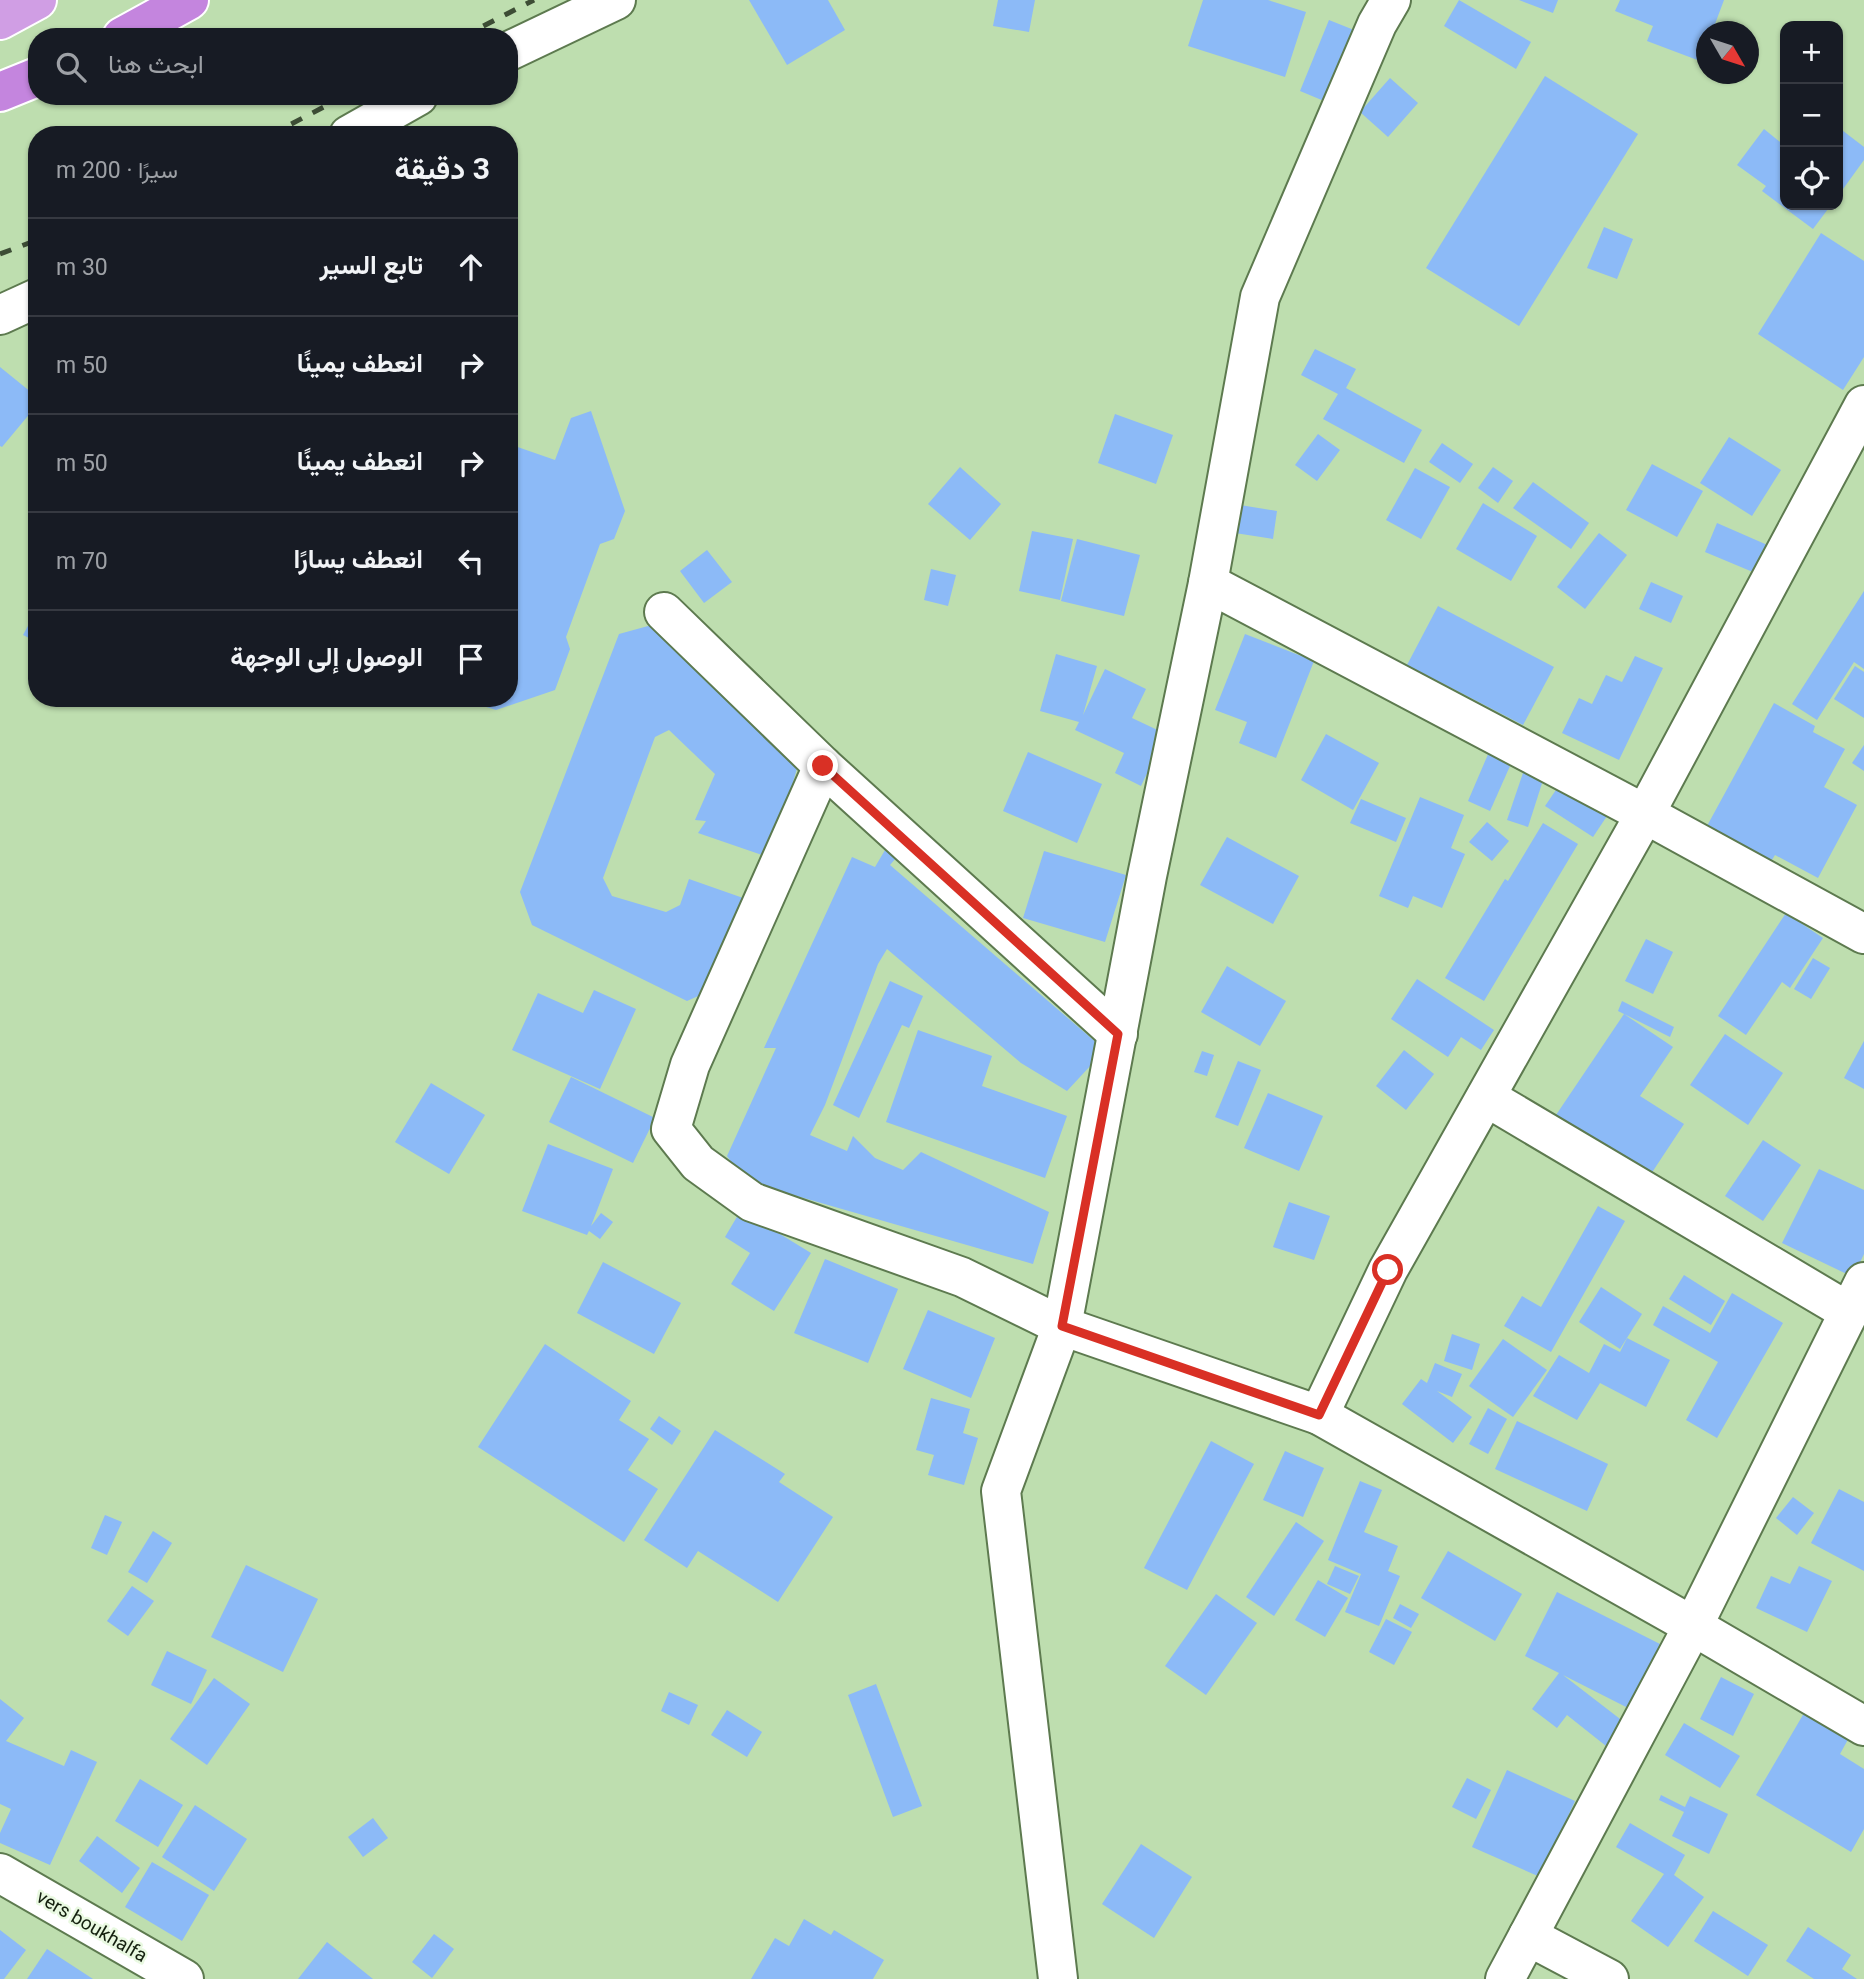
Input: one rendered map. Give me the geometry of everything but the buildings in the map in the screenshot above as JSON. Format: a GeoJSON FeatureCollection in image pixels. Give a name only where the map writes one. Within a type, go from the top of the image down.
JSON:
{"type":"FeatureCollection","features":[{"type":"Feature","properties":{"kind":"highway"},"geometry":{"type":"LineString","coordinates":[[0,20],[37,0]]}},
{"type":"Feature","properties":{"kind":"highway"},"geometry":{"type":"LineString","coordinates":[[138,28],[189,0]]}},
{"type":"Feature","properties":{"kind":"highway"},"geometry":{"type":"LineString","coordinates":[[0,92],[28,81]]}},
{"type":"Feature","properties":{"kind":"street"},"geometry":{"type":"LineString","coordinates":[[518,47],[616,0]]}},
{"type":"Feature","properties":{"kind":"street"},"geometry":{"type":"LineString","coordinates":[[1058,1979],[1001,1491],[1062,1326],[1147,876],[1208,583],[1260,297],[1377,24],[1391,0]]}},
{"type":"Feature","properties":{"kind":"street"},"geometry":{"type":"LineString","coordinates":[[365,126],[402,105]]}},
{"type":"Feature","properties":{"kind":"street"},"geometry":{"type":"LineString","coordinates":[[0,315],[28,302]]}},
{"type":"Feature","properties":{"kind":"street"},"geometry":{"type":"LineString","coordinates":[[1319,1415],[1388,1270],[1645,814],[1864,405]]}},
{"type":"Feature","properties":{"kind":"street"},"geometry":{"type":"LineString","coordinates":[[1208,583],[1645,814],[1864,934]]}},
{"type":"Feature","properties":{"kind":"street"},"geometry":{"type":"LineString","coordinates":[[664,612],[823,766],[1118,1034]]}},
{"type":"Feature","properties":{"kind":"street"},"geometry":{"type":"LineString","coordinates":[[823,766],[690,1065],[671,1129],[698,1163],[752,1202],[962,1277],[1062,1326],[1319,1415],[1693,1626],[1864,1726]]}},
{"type":"Feature","properties":{"kind":"street"},"geometry":{"type":"LineString","coordinates":[[1486,1097],[1857,1297],[1693,1626],[1505,1979]]}},
{"type":"Feature","properties":{"kind":"street","name":"vers boukhalfa"},"geometry":{"type":"LineString","coordinates":[[0,1873],[184,1979]]}},
{"type":"Feature","properties":{"kind":"street"},"geometry":{"type":"LineString","coordinates":[[1528,1936],[1609,1979]]}},
{"type":"Feature","properties":{"kind":"railway"},"geometry":{"type":"LineString","coordinates":[[480,28],[534,0]]}},
{"type":"Feature","properties":{"kind":"railway"},"geometry":{"type":"LineString","coordinates":[[287,126],[328,105]]}},
{"type":"Feature","properties":{"kind":"railway"},"geometry":{"type":"LineString","coordinates":[[0,254],[28,243]]}},
{"type":"Feature","properties":{"kind":"route"},"geometry":{"type":"LineString","coordinates":[[823,766],[1118,1034],[1062,1326],[1319,1415],[1388,1270]]}}]}
